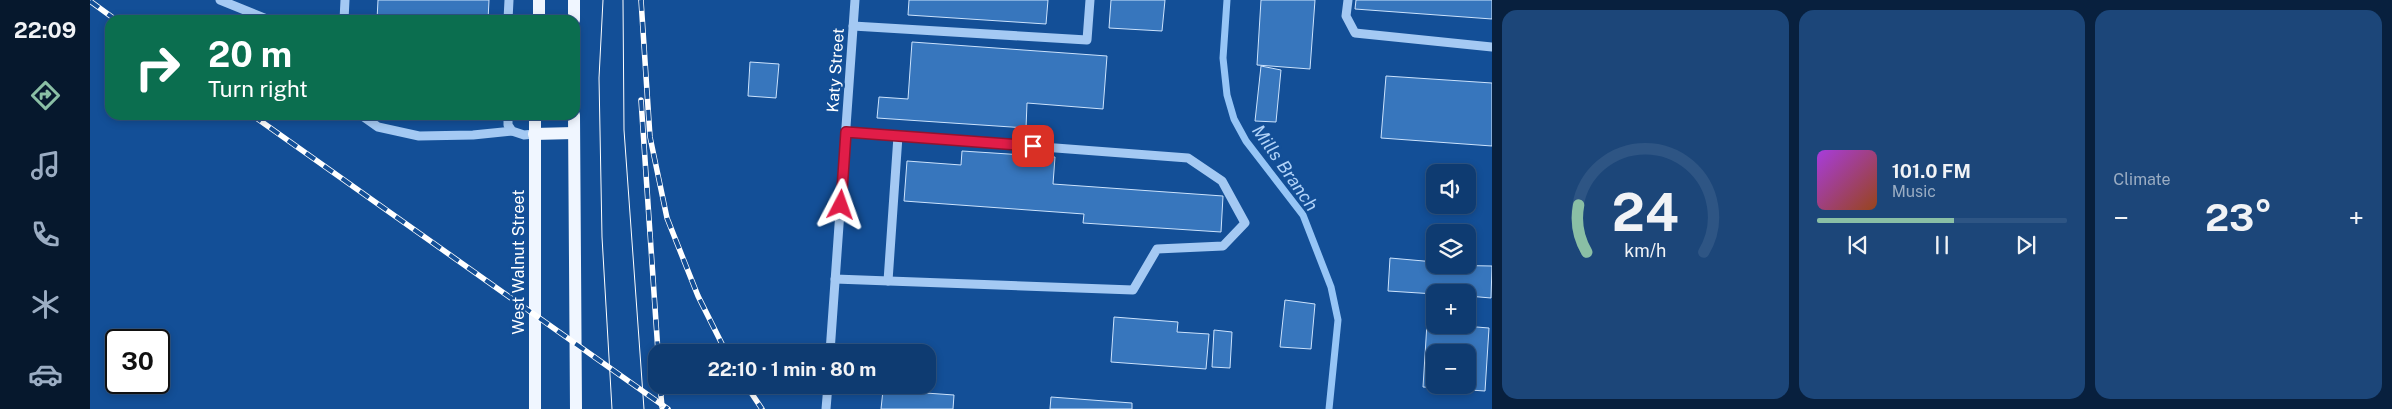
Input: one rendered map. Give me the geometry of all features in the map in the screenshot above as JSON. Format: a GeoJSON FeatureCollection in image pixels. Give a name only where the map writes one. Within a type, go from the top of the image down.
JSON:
{"type":"FeatureCollection","features":[{"type":"Feature","properties":{"kind":"main road"},"geometry":{"type":"LineString","coordinates":[[539,15],[540,0]]}},
{"type":"Feature","properties":{"kind":"main road"},"geometry":{"type":"LineString","coordinates":[[574,0],[574,15]]}},
{"type":"Feature","properties":{"kind":"main road","name":"West Walnut Street"},"geometry":{"type":"LineString","coordinates":[[535,120],[535,409]]}},
{"type":"Feature","properties":{"kind":"main road"},"geometry":{"type":"LineString","coordinates":[[574,120],[576,409]]}},
{"type":"Feature","properties":{"kind":"main road"},"geometry":{"type":"LineString","coordinates":[[534,134],[574,133]]}},
{"type":"Feature","properties":{"kind":"street"},"geometry":{"type":"LineString","coordinates":[[220,0],[257,15]]}},
{"type":"Feature","properties":{"kind":"street"},"geometry":{"type":"LineString","coordinates":[[344,15],[345,0]]}},
{"type":"Feature","properties":{"kind":"street"},"geometry":{"type":"LineString","coordinates":[[508,15],[509,0]]}},
{"type":"Feature","properties":{"kind":"street","name":"Katy Street"},"geometry":{"type":"LineString","coordinates":[[831,344],[855,0]]}},
{"type":"Feature","properties":{"kind":"street"},"geometry":{"type":"LineString","coordinates":[[853,26],[1087,40],[1090,0]]}},
{"type":"Feature","properties":{"kind":"street"},"geometry":{"type":"LineString","coordinates":[[1348,0],[1346,16],[1355,33],[1492,47]]}},
{"type":"Feature","properties":{"kind":"street"},"geometry":{"type":"LineString","coordinates":[[368,120],[378,127],[419,136],[474,135],[512,131],[524,135],[534,134]]}},
{"type":"Feature","properties":{"kind":"street"},"geometry":{"type":"LineString","coordinates":[[508,120],[508,125],[512,131]]}},
{"type":"Feature","properties":{"kind":"street"},"geometry":{"type":"LineString","coordinates":[[836,279],[1132,290],[1156,249],[1223,246],[1245,223],[1222,181],[1188,158],[846,132]]}},
{"type":"Feature","properties":{"kind":"street"},"geometry":{"type":"LineString","coordinates":[[888,281],[898,136]]}},
{"type":"Feature","properties":{"kind":"street"},"geometry":{"type":"LineString","coordinates":[[826,409],[827,394]]}},
{"type":"Feature","properties":{"kind":"building"},"geometry":{"type":"Polygon","coordinates":[[[378,0],[489,0],[488,15],[377,15],[378,0]]]}},
{"type":"Feature","properties":{"kind":"building"},"geometry":{"type":"Polygon","coordinates":[[[909,0],[1048,0],[1046,24],[908,15],[909,0]]]}},
{"type":"Feature","properties":{"kind":"building"},"geometry":{"type":"Polygon","coordinates":[[[1111,0],[1165,0],[1162,31],[1109,28],[1111,0]]]}},
{"type":"Feature","properties":{"kind":"building"},"geometry":{"type":"Polygon","coordinates":[[[1261,0],[1315,0],[1310,69],[1257,65],[1261,0]]]}},
{"type":"Feature","properties":{"kind":"building"},"geometry":{"type":"Polygon","coordinates":[[[1356,0],[1492,0],[1492,19],[1355,9],[1356,0]]]}},
{"type":"Feature","properties":{"kind":"building"},"geometry":{"type":"Polygon","coordinates":[[[912,42],[1107,56],[1103,109],[1027,103],[1026,128],[877,118],[879,97],[908,99],[912,42]]]}},
{"type":"Feature","properties":{"kind":"building"},"geometry":{"type":"Polygon","coordinates":[[[750,62],[779,64],[776,98],[748,96],[750,62]]]}},
{"type":"Feature","properties":{"kind":"building"},"geometry":{"type":"Polygon","coordinates":[[[1261,66],[1281,70],[1276,122],[1255,121],[1261,66]]]}},
{"type":"Feature","properties":{"kind":"building"},"geometry":{"type":"Polygon","coordinates":[[[1386,76],[1492,83],[1492,146],[1381,138],[1386,76]]]}},
{"type":"Feature","properties":{"kind":"building"},"geometry":{"type":"Polygon","coordinates":[[[962,151],[1055,157],[1053,184],[1223,196],[1221,232],[1083,223],[1084,214],[904,201],[907,161],[961,165],[962,151]]]}},
{"type":"Feature","properties":{"kind":"building"},"geometry":{"type":"Polygon","coordinates":[[[1390,258],[1426,261],[1426,274],[1476,274],[1476,266],[1492,266],[1491,298],[1476,297],[1476,284],[1426,284],[1426,293],[1388,291],[1390,258]]]}},
{"type":"Feature","properties":{"kind":"building"},"geometry":{"type":"Polygon","coordinates":[[[1285,300],[1315,304],[1311,349],[1280,347],[1285,300]]]}},
{"type":"Feature","properties":{"kind":"building"},"geometry":{"type":"Polygon","coordinates":[[[1114,317],[1178,322],[1177,332],[1209,334],[1206,369],[1111,362],[1114,317]]]}},
{"type":"Feature","properties":{"kind":"building"},"geometry":{"type":"Polygon","coordinates":[[[1476,327],[1489,328],[1485,391],[1476,390],[1476,344],[1426,344],[1426,387],[1423,387],[1426,334],[1476,334],[1476,327]]]}},
{"type":"Feature","properties":{"kind":"building"},"geometry":{"type":"Polygon","coordinates":[[[1214,330],[1232,332],[1230,368],[1212,367],[1214,330]]]}},
{"type":"Feature","properties":{"kind":"building"},"geometry":{"type":"Polygon","coordinates":[[[883,394],[954,395],[953,409],[881,409],[883,394]]]}},
{"type":"Feature","properties":{"kind":"building"},"geometry":{"type":"Polygon","coordinates":[[[1051,397],[1132,403],[1132,409],[1050,409],[1051,397]]]}},
{"type":"Feature","properties":{"kind":"waterway","name":"Mills Branch"},"geometry":{"type":"LineString","coordinates":[[1227,0],[1223,58],[1227,95],[1234,119],[1246,141],[1303,215],[1331,287],[1338,320],[1329,409]]}},
{"type":"Feature","properties":{"kind":"tram line"},"geometry":{"type":"LineString","coordinates":[[603,0],[599,78],[602,237],[612,409]]}},
{"type":"Feature","properties":{"kind":"tram line"},"geometry":{"type":"LineString","coordinates":[[623,0],[624,130],[644,409]]}},
{"type":"Feature","properties":{"kind":"railway"},"geometry":{"type":"LineString","coordinates":[[641,0],[650,137],[667,218],[698,296],[722,344]]}},
{"type":"Feature","properties":{"kind":"railway"},"geometry":{"type":"LineString","coordinates":[[90,1],[109,15]]}},
{"type":"Feature","properties":{"kind":"railway"},"geometry":{"type":"LineString","coordinates":[[641,100],[657,344]]}},
{"type":"Feature","properties":{"kind":"railway"},"geometry":{"type":"LineString","coordinates":[[259,120],[668,409]]}},
{"type":"Feature","properties":{"kind":"railway"},"geometry":{"type":"LineString","coordinates":[[661,394],[662,407]]}},
{"type":"Feature","properties":{"kind":"railway"},"geometry":{"type":"LineString","coordinates":[[752,394],[762,409]]}},
{"type":"Feature","properties":{"kind":"route"},"geometry":{"type":"LineString","coordinates":[[841,205],[846,132],[1033,146]]}}]}
